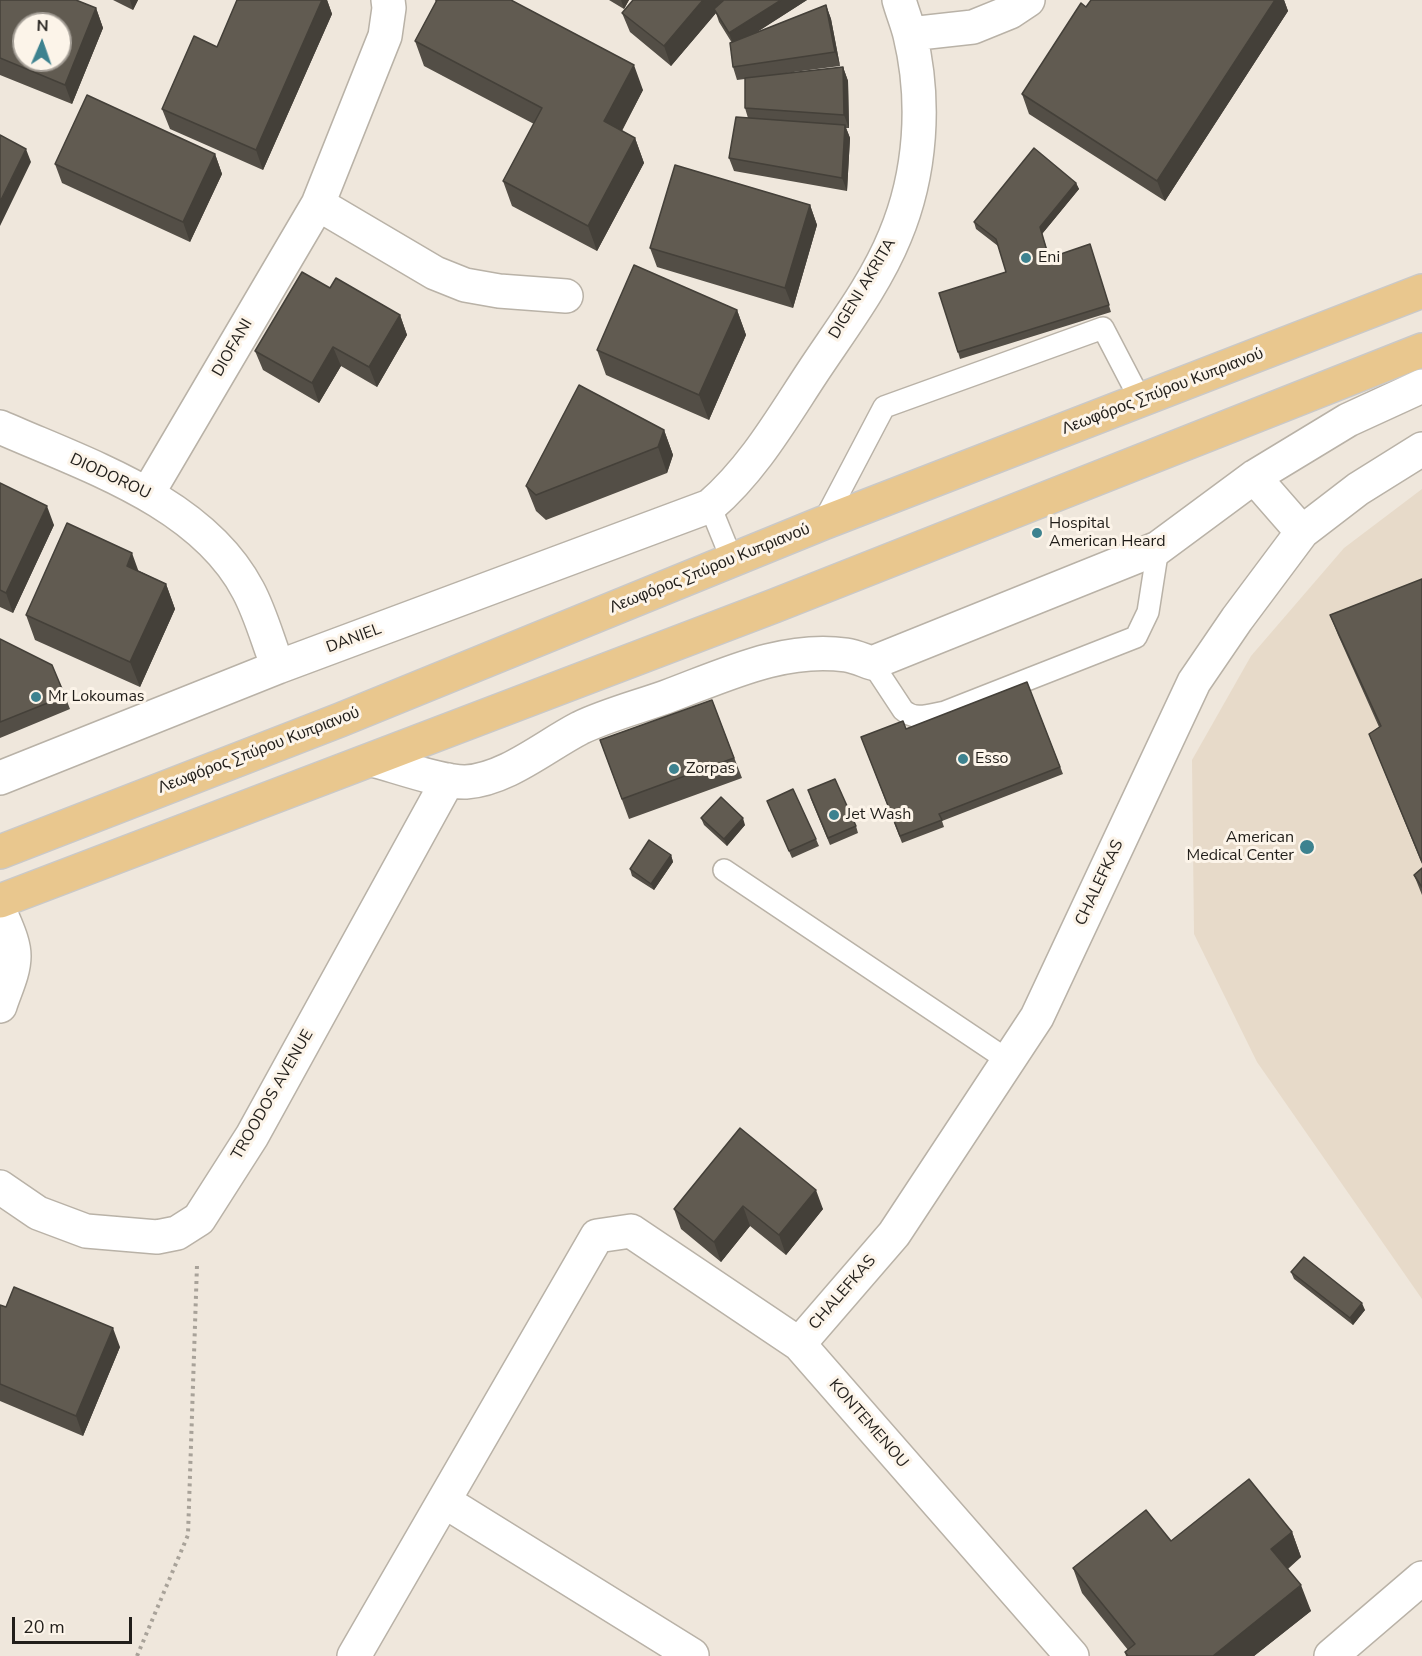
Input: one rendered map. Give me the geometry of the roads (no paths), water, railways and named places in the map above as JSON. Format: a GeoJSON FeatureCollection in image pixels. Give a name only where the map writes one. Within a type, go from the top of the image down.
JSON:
{"type":"FeatureCollection","features":[{"type":"Feature","properties":{"kind":"main road","name":"Λεωφόρος Σπύρου Κυπριανού"},"geometry":{"type":"LineString","coordinates":[[0,852],[351,716],[823,524],[1409,297]]}},
{"type":"Feature","properties":{"kind":"main road"},"geometry":{"type":"LineString","coordinates":[[0,901],[807,593],[1422,350]]}},
{"type":"Feature","properties":{"kind":"street","name":"DIOFANI"},"geometry":{"type":"LineString","coordinates":[[148,493],[318,204],[385,36],[388,0]]}},
{"type":"Feature","properties":{"kind":"street","name":"DIGENI AKRITA"},"geometry":{"type":"LineString","coordinates":[[710,506],[731,488],[760,452],[875,276],[895,238],[908,200],[917,158],[919,116],[910,34],[899,0]]}},
{"type":"Feature","properties":{"kind":"street"},"geometry":{"type":"LineString","coordinates":[[910,34],[973,27],[1010,12],[1028,0]]}},
{"type":"Feature","properties":{"kind":"street"},"geometry":{"type":"LineString","coordinates":[[318,204],[435,273],[465,285],[499,291],[566,296]]}},
{"type":"Feature","properties":{"kind":"street"},"geometry":{"type":"LineString","coordinates":[[1409,297],[1422,273]]}},
{"type":"Feature","properties":{"kind":"street"},"geometry":{"type":"LineString","coordinates":[[373,760],[448,780],[465,782],[480,779],[514,766],[581,728],[750,666],[786,656],[826,653],[848,655],[872,663],[1158,548],[1254,477],[1348,420],[1422,386]]}},
{"type":"Feature","properties":{"kind":"street","name":"DIODOROU"},"geometry":{"type":"LineString","coordinates":[[0,426],[148,493],[201,530],[224,553],[248,590],[278,667]]}},
{"type":"Feature","properties":{"kind":"street","name":"CHALEFKAS"},"geometry":{"type":"LineString","coordinates":[[799,1344],[894,1234],[1037,1017],[1194,682],[1302,532],[1358,489],[1422,449]]}},
{"type":"Feature","properties":{"kind":"street"},"geometry":{"type":"LineString","coordinates":[[1254,477],[1302,532]]}},
{"type":"Feature","properties":{"kind":"street","name":"DANIEL"},"geometry":{"type":"LineString","coordinates":[[0,778],[278,667],[710,506]]}},
{"type":"Feature","properties":{"kind":"street","name":"TROODOS AVENUE"},"geometry":{"type":"LineString","coordinates":[[0,1186],[38,1212],[86,1231],[157,1237],[177,1233],[199,1220],[252,1136],[448,780]]}},
{"type":"Feature","properties":{"kind":"street"},"geometry":{"type":"LineString","coordinates":[[0,911],[12,942],[14,956],[13,968],[0,1006]]}},
{"type":"Feature","properties":{"kind":"street","name":"KONTEMENOU"},"geometry":{"type":"LineString","coordinates":[[444,1501],[597,1236],[631,1231],[799,1344],[1072,1656]]}},
{"type":"Feature","properties":{"kind":"street"},"geometry":{"type":"LineString","coordinates":[[354,1656],[444,1501],[692,1655]]}},
{"type":"Feature","properties":{"kind":"street"},"geometry":{"type":"LineString","coordinates":[[1331,1656],[1422,1578]]}},
{"type":"Feature","properties":{"kind":"lane"},"geometry":{"type":"LineString","coordinates":[[823,524],[884,407],[1103,328],[1141,401]]}},
{"type":"Feature","properties":{"kind":"lane"},"geometry":{"type":"LineString","coordinates":[[710,506],[732,560]]}},
{"type":"Feature","properties":{"kind":"lane"},"geometry":{"type":"LineString","coordinates":[[872,663],[903,710],[909,716],[919,718],[945,712],[1136,637],[1148,612],[1158,548]]}},
{"type":"Feature","properties":{"kind":"lane"},"geometry":{"type":"LineString","coordinates":[[724,870],[1009,1061]]}},
{"type":"Feature","properties":{"kind":"place","name":"Eni"},"geometry":{"type":"Point","coordinates":[1026,258]}},
{"type":"Feature","properties":{"kind":"place","name":"Hospital American Heard"},"geometry":{"type":"Point","coordinates":[1037,533]}},
{"type":"Feature","properties":{"kind":"place","name":"Mr Lokoumas"},"geometry":{"type":"Point","coordinates":[36,697]}},
{"type":"Feature","properties":{"kind":"place","name":"Esso"},"geometry":{"type":"Point","coordinates":[963,759]}},
{"type":"Feature","properties":{"kind":"place","name":"Zorpas"},"geometry":{"type":"Point","coordinates":[674,769]}},
{"type":"Feature","properties":{"kind":"place","name":"Jet Wash"},"geometry":{"type":"Point","coordinates":[834,815]}},
{"type":"Feature","properties":{"kind":"place","name":"American Medical Center"},"geometry":{"type":"Point","coordinates":[1307,847]}}]}
